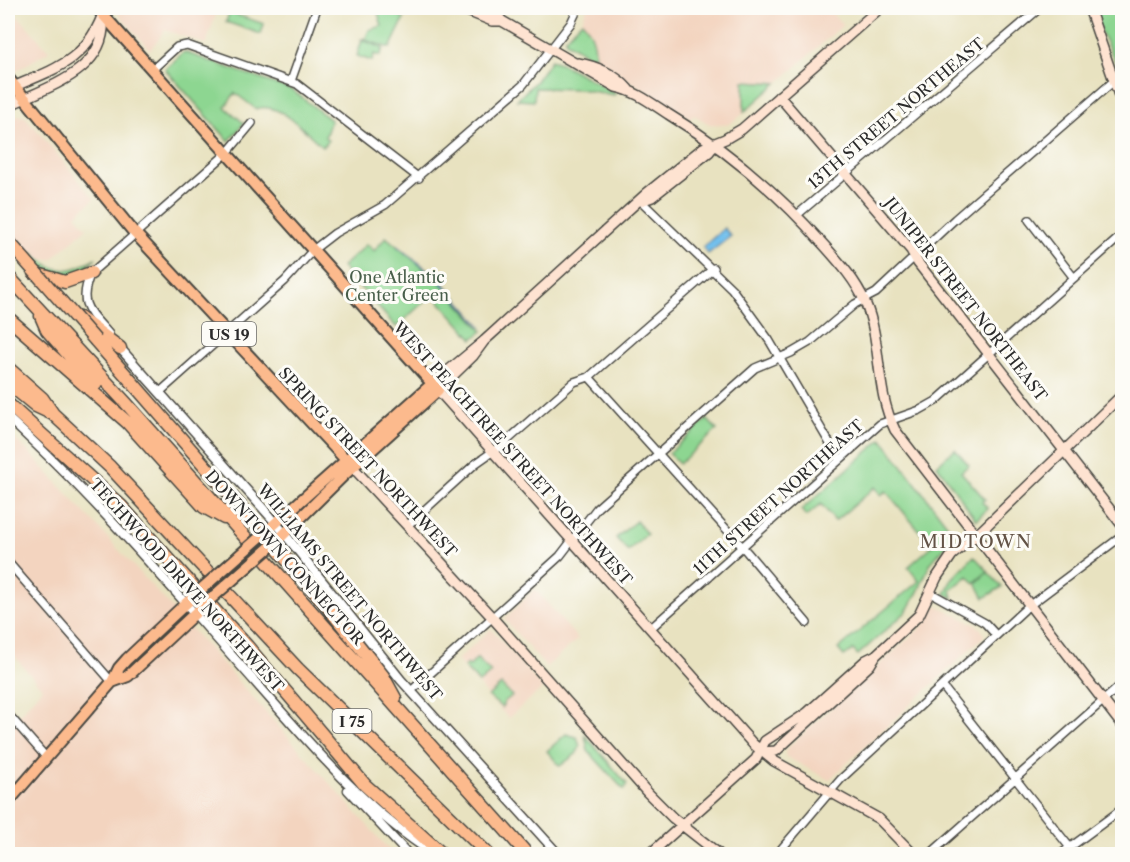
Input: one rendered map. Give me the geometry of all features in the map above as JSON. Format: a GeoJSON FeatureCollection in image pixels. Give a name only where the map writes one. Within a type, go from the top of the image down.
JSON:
{"type":"FeatureCollection","features":[{"type":"Feature","properties":{"kind":"highway"},"geometry":{"type":"LineString","coordinates":[[8,243],[31,271],[72,313],[120,348]]}},
{"type":"Feature","properties":{"kind":"highway"},"geometry":{"type":"LineString","coordinates":[[8,243],[323,601],[383,676],[406,717]]}},
{"type":"Feature","properties":{"kind":"highway","name":"I 75"},"geometry":{"type":"LineString","coordinates":[[8,270],[12,280]]}},
{"type":"Feature","properties":{"kind":"highway"},"geometry":{"type":"LineString","coordinates":[[31,271],[65,282],[91,273]]}},
{"type":"Feature","properties":{"kind":"highway","name":"DOWNTOWN CONNECTOR"},"geometry":{"type":"LineString","coordinates":[[12,280],[231,521],[527,855]]}},
{"type":"Feature","properties":{"kind":"highway"},"geometry":{"type":"LineString","coordinates":[[36,307],[46,330],[126,422],[204,507],[231,521]]}},
{"type":"Feature","properties":{"kind":"highway"},"geometry":{"type":"LineString","coordinates":[[8,318],[126,422]]}},
{"type":"Feature","properties":{"kind":"highway"},"geometry":{"type":"LineString","coordinates":[[8,368],[42,398],[53,414]]}},
{"type":"Feature","properties":{"kind":"highway","name":"I 75"},"geometry":{"type":"LineString","coordinates":[[8,383],[36,406],[53,414],[111,468],[298,669],[488,855]]}},
{"type":"Feature","properties":{"kind":"highway"},"geometry":{"type":"LineString","coordinates":[[8,404],[121,506],[247,646],[365,786],[442,855]]}},
{"type":"Feature","properties":{"kind":"main road"},"geometry":{"type":"LineString","coordinates":[[460,8],[492,21],[502,21]]}},
{"type":"Feature","properties":{"kind":"main road"},"geometry":{"type":"LineString","coordinates":[[480,8],[496,14],[502,21],[579,63],[616,87],[628,89],[716,143],[797,215],[842,266],[864,299],[873,330],[879,385],[895,430],[1027,608],[1122,725]]}},
{"type":"Feature","properties":{"kind":"main road"},"geometry":{"type":"LineString","coordinates":[[8,802],[112,682],[127,659],[186,603],[273,526],[350,464],[641,201],[652,197],[709,153],[716,143],[742,129],[880,8]]}},
{"type":"Feature","properties":{"kind":"main road"},"geometry":{"type":"LineString","coordinates":[[1089,8],[1122,104]]}},
{"type":"Feature","properties":{"kind":"main road"},"geometry":{"type":"LineString","coordinates":[[10,85],[74,58],[86,47],[102,10]]}},
{"type":"Feature","properties":{"kind":"main road"},"geometry":{"type":"LineString","coordinates":[[8,106],[65,79],[90,60],[104,35],[102,10]]}},
{"type":"Feature","properties":{"kind":"main road","name":"WEST PEACHTREE STREET NORTHWEST"},"geometry":{"type":"LineString","coordinates":[[102,10],[650,629],[762,752],[879,819],[913,855]]}},
{"type":"Feature","properties":{"kind":"main road","name":"SPRING STREET NORTHWEST"},"geometry":{"type":"LineString","coordinates":[[10,85],[24,98],[136,234],[493,618],[647,792],[719,855]]}},
{"type":"Feature","properties":{"kind":"main road","name":"JUNIPER STREET NORTHEAST"},"geometry":{"type":"LineString","coordinates":[[779,96],[847,172],[915,256],[1122,525]]}},
{"type":"Feature","properties":{"kind":"main road"},"geometry":{"type":"LineString","coordinates":[[650,855],[762,752],[776,751],[870,665],[876,655],[914,622],[944,565],[1122,395]]}},
{"type":"Feature","properties":{"kind":"main road"},"geometry":{"type":"LineString","coordinates":[[112,682],[128,676],[206,603],[282,537],[350,464]]}},
{"type":"Feature","properties":{"kind":"street"},"geometry":{"type":"LineString","coordinates":[[291,81],[317,8]]}},
{"type":"Feature","properties":{"kind":"street"},"geometry":{"type":"LineString","coordinates":[[160,393],[285,281],[313,250],[335,233],[385,205],[419,178],[523,85],[572,23],[578,8]]}},
{"type":"Feature","properties":{"kind":"street","name":"13TH STREET NORTHEAST"},"geometry":{"type":"LineString","coordinates":[[797,215],[1040,8]]}},
{"type":"Feature","properties":{"kind":"street"},"geometry":{"type":"LineString","coordinates":[[153,69],[177,47],[187,45],[291,81],[409,168],[419,178]]}},
{"type":"Feature","properties":{"kind":"street"},"geometry":{"type":"LineString","coordinates":[[411,691],[560,556],[597,508],[755,368],[780,358],[816,338],[876,292],[1115,80]]}},
{"type":"Feature","properties":{"kind":"street"},"geometry":{"type":"LineString","coordinates":[[120,348],[85,303],[84,292],[91,273],[227,153],[252,123]]}},
{"type":"Feature","properties":{"kind":"street"},"geometry":{"type":"LineString","coordinates":[[641,201],[714,268],[732,289],[780,358],[839,459]]}},
{"type":"Feature","properties":{"kind":"street"},"geometry":{"type":"LineString","coordinates":[[1029,220],[1074,278]]}},
{"type":"Feature","properties":{"kind":"street","name":"11TH STREET NORTHEAST"},"geometry":{"type":"LineString","coordinates":[[650,629],[880,424],[932,404],[1122,235]]}},
{"type":"Feature","properties":{"kind":"street"},"geometry":{"type":"LineString","coordinates":[[407,526],[475,464],[493,452],[574,382],[589,377],[714,268]]}},
{"type":"Feature","properties":{"kind":"street","name":"WILLIAMS STREET NORTHWEST"},"geometry":{"type":"LineString","coordinates":[[120,348],[411,691],[558,855]]}},
{"type":"Feature","properties":{"kind":"street"},"geometry":{"type":"LineString","coordinates":[[589,377],[807,623]]}},
{"type":"Feature","properties":{"kind":"street","name":"TECHWOOD DRIVE NORTHWEST"},"geometry":{"type":"LineString","coordinates":[[8,418],[107,515],[340,776],[417,844],[434,855]]}},
{"type":"Feature","properties":{"kind":"street"},"geometry":{"type":"LineString","coordinates":[[777,855],[841,779],[943,687],[996,635],[1027,608],[1122,536]]}},
{"type":"Feature","properties":{"kind":"street"},"geometry":{"type":"LineString","coordinates":[[8,562],[112,682]]}},
{"type":"Feature","properties":{"kind":"street"},"geometry":{"type":"LineString","coordinates":[[931,593],[985,623],[996,635]]}},
{"type":"Feature","properties":{"kind":"street"},"geometry":{"type":"LineString","coordinates":[[930,855],[1122,684]]}},
{"type":"Feature","properties":{"kind":"street"},"geometry":{"type":"LineString","coordinates":[[943,687],[1075,855]]}},
{"type":"Feature","properties":{"kind":"street"},"geometry":{"type":"LineString","coordinates":[[8,714],[46,757]]}},
{"type":"Feature","properties":{"kind":"street","name":"TECHWOOD DRIVE NORTHWEST"},"geometry":{"type":"LineString","coordinates":[[340,776],[357,800],[409,855]]}},
{"type":"Feature","properties":{"kind":"street"},"geometry":{"type":"LineString","coordinates":[[1061,855],[1122,809]]}},
{"type":"Feature","properties":{"kind":"street"},"geometry":{"type":"LineString","coordinates":[[409,855],[412,846],[417,844]]}},
{"type":"Feature","properties":{"kind":"shaded area"},"geometry":{"type":"Polygon","coordinates":[[[116,8],[218,8],[206,44],[165,30],[150,50],[115,10],[116,8]]]}},
{"type":"Feature","properties":{"kind":"shaded area"},"geometry":{"type":"Polygon","coordinates":[[[587,8],[827,8],[843,25],[738,118],[727,125],[709,124],[694,115],[689,118],[594,59],[593,40],[582,21],[587,8]]]}},
{"type":"Feature","properties":{"kind":"shaded area"},"geometry":{"type":"Polygon","coordinates":[[[19,17],[49,51],[14,72],[8,65],[8,26],[19,17]]]}},
{"type":"Feature","properties":{"kind":"shaded area"},"geometry":{"type":"Polygon","coordinates":[[[18,115],[25,117],[37,130],[94,199],[76,215],[87,228],[52,259],[40,259],[33,253],[28,256],[8,230],[8,120],[18,115]]]}},
{"type":"Feature","properties":{"kind":"shaded area"},"geometry":{"type":"Polygon","coordinates":[[[8,433],[28,451],[194,632],[393,854],[8,854],[8,728],[42,688],[8,649],[8,433]]]}},
{"type":"Feature","properties":{"kind":"shaded area"},"geometry":{"type":"Polygon","coordinates":[[[535,589],[578,639],[546,667],[504,619],[535,589]]]}},
{"type":"Feature","properties":{"kind":"shaded area"},"geometry":{"type":"Polygon","coordinates":[[[936,605],[978,626],[984,633],[983,637],[829,780],[785,756],[786,749],[921,627],[936,605]]]}},
{"type":"Feature","properties":{"kind":"shaded area"},"geometry":{"type":"Polygon","coordinates":[[[491,629],[543,688],[508,718],[457,660],[491,629]]]}},
{"type":"Feature","properties":{"kind":"green space"},"geometry":{"type":"Polygon","coordinates":[[[231,8],[238,9],[237,15],[264,24],[261,34],[226,22],[231,8]]]}},
{"type":"Feature","properties":{"kind":"green space"},"geometry":{"type":"Polygon","coordinates":[[[392,8],[389,9],[390,14],[395,12],[404,19],[390,48],[362,39],[366,38],[369,30],[382,26],[377,9],[392,8]]]}},
{"type":"Feature","properties":{"kind":"green space"},"geometry":{"type":"Polygon","coordinates":[[[392,8],[408,8],[405,16],[392,8]]]}},
{"type":"Feature","properties":{"kind":"green space"},"geometry":{"type":"Polygon","coordinates":[[[1089,8],[1122,8],[1122,75],[1089,8]]]}},
{"type":"Feature","properties":{"kind":"green space"},"geometry":{"type":"Polygon","coordinates":[[[582,21],[589,29],[593,39],[594,59],[566,42],[566,37],[582,21]]]}},
{"type":"Feature","properties":{"kind":"green space"},"geometry":{"type":"Polygon","coordinates":[[[362,40],[383,48],[380,56],[374,54],[372,61],[357,56],[362,40]]]}},
{"type":"Feature","properties":{"kind":"green space"},"geometry":{"type":"Polygon","coordinates":[[[184,52],[292,90],[331,120],[325,137],[328,140],[323,147],[283,113],[265,107],[256,109],[235,93],[225,107],[244,123],[229,141],[165,69],[184,52]]]}},
{"type":"Feature","properties":{"kind":"green space"},"geometry":{"type":"Polygon","coordinates":[[[551,60],[616,93],[614,95],[579,89],[535,88],[534,101],[517,100],[536,81],[551,60]]]}},
{"type":"Feature","properties":{"kind":"green space"},"geometry":{"type":"Polygon","coordinates":[[[744,81],[777,83],[744,112],[744,81]]]}},
{"type":"Feature","properties":{"kind":"green space","name":"One Atlantic Center Green"},"geometry":{"type":"Polygon","coordinates":[[[386,237],[438,280],[483,331],[473,339],[433,294],[396,327],[342,267],[367,244],[374,251],[386,237]]]}},
{"type":"Feature","properties":{"kind":"green space"},"geometry":{"type":"Polygon","coordinates":[[[33,253],[47,264],[63,270],[78,267],[96,258],[88,265],[89,267],[69,278],[44,271],[28,256],[33,253]]]}},
{"type":"Feature","properties":{"kind":"green space"},"geometry":{"type":"Polygon","coordinates":[[[707,419],[717,430],[679,464],[669,453],[707,419]]]}},
{"type":"Feature","properties":{"kind":"green space"},"geometry":{"type":"Polygon","coordinates":[[[882,439],[955,535],[930,564],[906,612],[858,655],[853,650],[844,656],[838,649],[919,581],[908,567],[932,546],[886,491],[881,495],[875,487],[835,521],[821,504],[807,516],[801,510],[882,439]]]}},
{"type":"Feature","properties":{"kind":"green space"},"geometry":{"type":"Polygon","coordinates":[[[955,449],[969,465],[961,472],[985,499],[982,502],[988,509],[976,520],[937,465],[955,449]]]}},
{"type":"Feature","properties":{"kind":"green space"},"geometry":{"type":"Polygon","coordinates":[[[636,521],[647,534],[628,551],[616,538],[636,521]]]}},
{"type":"Feature","properties":{"kind":"green space"},"geometry":{"type":"Polygon","coordinates":[[[974,556],[988,571],[974,583],[968,576],[951,590],[953,598],[945,594],[952,579],[974,556]]]}},
{"type":"Feature","properties":{"kind":"green space"},"geometry":{"type":"Polygon","coordinates":[[[988,572],[1002,587],[984,598],[976,583],[988,572]]]}},
{"type":"Feature","properties":{"kind":"green space"},"geometry":{"type":"Polygon","coordinates":[[[477,658],[491,673],[479,683],[464,667],[467,664],[470,666],[477,658]]]}},
{"type":"Feature","properties":{"kind":"green space"},"geometry":{"type":"Polygon","coordinates":[[[501,685],[512,696],[504,702],[502,708],[488,696],[501,685]]]}},
{"type":"Feature","properties":{"kind":"green space"},"geometry":{"type":"Polygon","coordinates":[[[566,734],[577,737],[580,747],[576,754],[560,766],[547,751],[566,734]]]}},
{"type":"Feature","properties":{"kind":"green space"},"geometry":{"type":"Polygon","coordinates":[[[585,735],[627,784],[624,790],[588,751],[585,735]]]}},
{"type":"Feature","properties":{"kind":"water"},"geometry":{"type":"Polygon","coordinates":[[[724,228],[731,236],[708,254],[703,247],[724,228]]]}},
{"type":"Feature","properties":{"kind":"water"},"geometry":{"type":"Polygon","coordinates":[[[397,246],[440,279],[482,327],[438,280],[397,246]]]}},
{"type":"Feature","properties":{"kind":"district","name":"MIDTOWN"},"geometry":{"type":"Point","coordinates":[976,542]}}]}
